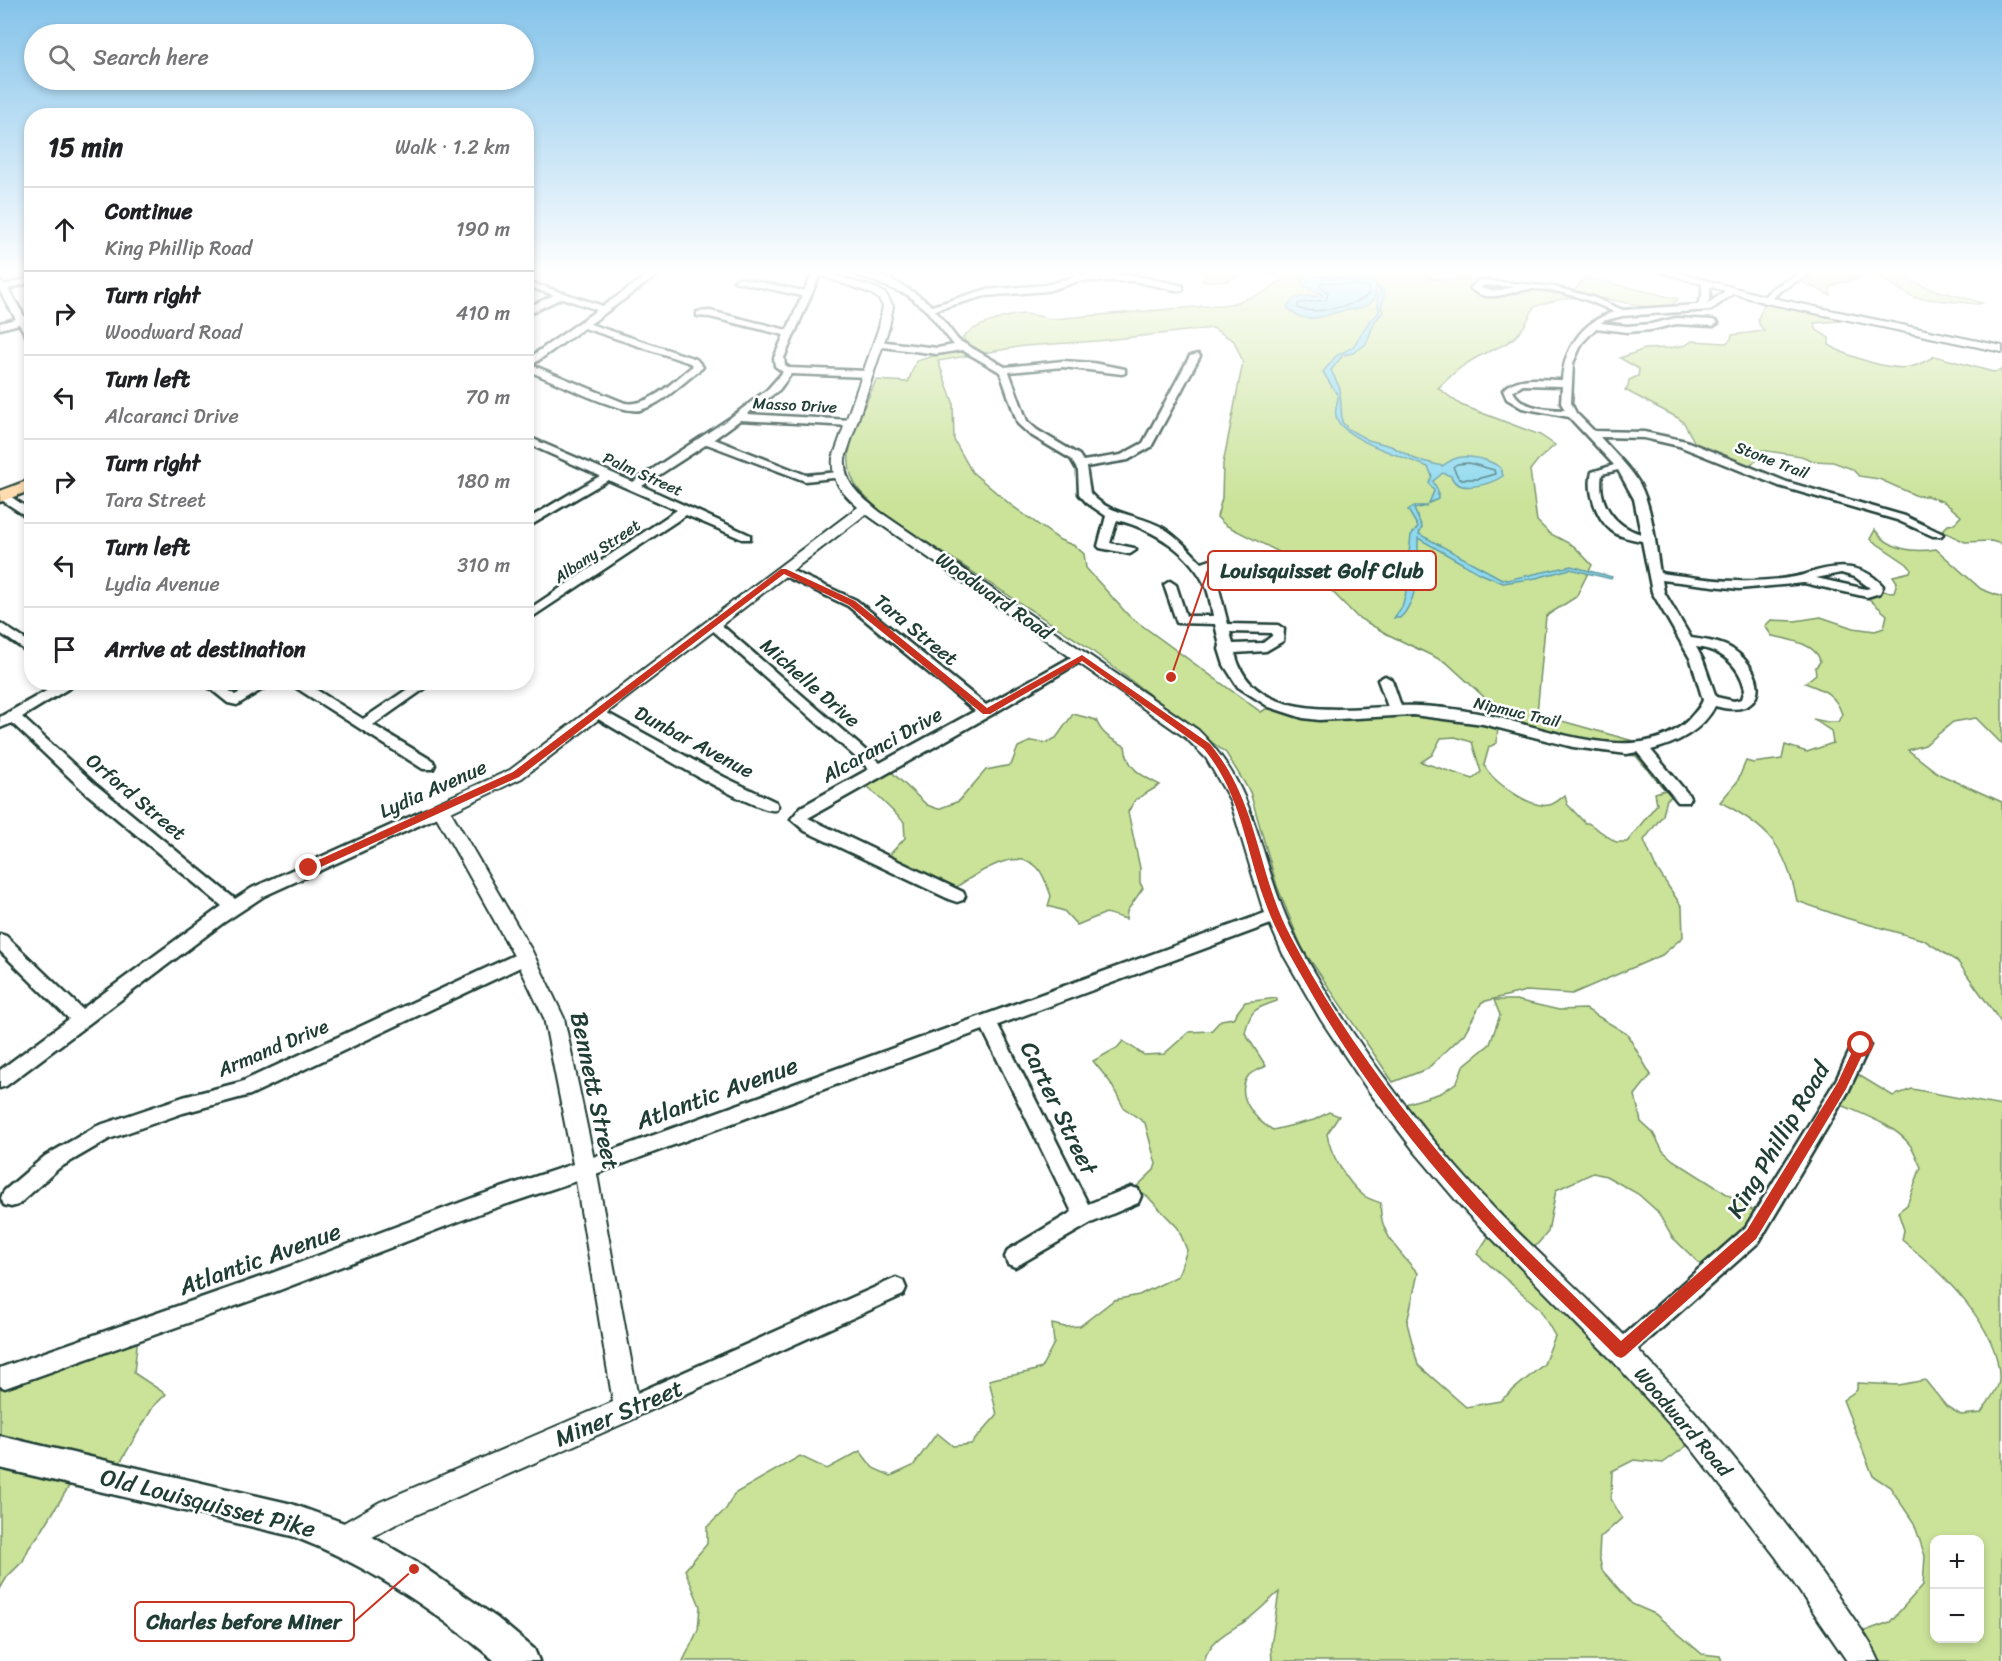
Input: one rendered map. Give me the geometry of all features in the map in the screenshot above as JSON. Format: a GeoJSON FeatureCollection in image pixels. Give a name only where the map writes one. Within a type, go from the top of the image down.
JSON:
{"type":"FeatureCollection","features":[{"type":"Feature","properties":{"kind":"main road"},"geometry":{"type":"LineString","coordinates":[[1,497],[24,487]]}},
{"type":"Feature","properties":{"kind":"main road","name":"Old Louisquisset Pike"},"geometry":{"type":"LineString","coordinates":[[0,1452],[292,1520],[343,1539],[404,1574],[485,1630],[522,1661]]}},
{"type":"Feature","properties":{"kind":"street"},"geometry":{"type":"LineString","coordinates":[[534,359],[549,349]]}},
{"type":"Feature","properties":{"kind":"street"},"geometry":{"type":"LineString","coordinates":[[534,368],[633,408],[649,403],[698,367],[693,361],[655,349]]}},
{"type":"Feature","properties":{"kind":"street"},"geometry":{"type":"LineString","coordinates":[[783,349],[779,358],[780,366],[788,371],[868,374]]}},
{"type":"Feature","properties":{"kind":"street"},"geometry":{"type":"LineString","coordinates":[[707,440],[805,478],[839,475],[839,458],[877,349]]}},
{"type":"Feature","properties":{"kind":"street"},"geometry":{"type":"LineString","coordinates":[[921,349],[937,351],[952,349]]}},
{"type":"Feature","properties":{"kind":"street"},"geometry":{"type":"LineString","coordinates":[[964,349],[1004,370],[1032,366],[1082,364],[1122,371]]}},
{"type":"Feature","properties":{"kind":"street"},"geometry":{"type":"LineString","coordinates":[[1575,349],[1566,383],[1566,403],[1572,414],[1621,466],[1640,499],[1658,592],[1703,673],[1710,700],[1732,705],[1744,703],[1749,698],[1752,688],[1749,676],[1738,659],[1728,652],[1703,644],[1687,642]]}},
{"type":"Feature","properties":{"kind":"street"},"geometry":{"type":"LineString","coordinates":[[1004,370],[1022,422],[1033,432],[1068,452],[1080,465],[1124,458],[1147,445],[1195,356]]}},
{"type":"Feature","properties":{"kind":"street"},"geometry":{"type":"LineString","coordinates":[[633,487],[707,440],[738,417],[784,380],[788,371]]}},
{"type":"Feature","properties":{"kind":"street"},"geometry":{"type":"LineString","coordinates":[[1566,383],[1523,382],[1508,390],[1512,400],[1522,405],[1572,414]]}},
{"type":"Feature","properties":{"kind":"street","name":"Masso Drive"},"geometry":{"type":"LineString","coordinates":[[738,417],[850,423]]}},
{"type":"Feature","properties":{"kind":"street","name":"Stone Trail"},"geometry":{"type":"LineString","coordinates":[[1592,434],[1644,435],[1682,443],[1783,484],[1901,518],[1937,534]]}},
{"type":"Feature","properties":{"kind":"street","name":"Palm Street"},"geometry":{"type":"LineString","coordinates":[[534,446],[746,537]]}},
{"type":"Feature","properties":{"kind":"street","name":"Nipmuc Trail"},"geometry":{"type":"LineString","coordinates":[[1080,465],[1088,498],[1098,507],[1158,530],[1175,542],[1200,567],[1213,589],[1225,649],[1231,665],[1248,689],[1274,704],[1293,711],[1319,715],[1413,710],[1483,719],[1595,746],[1627,749],[1641,748],[1676,736],[1689,728],[1707,708],[1710,700]]}},
{"type":"Feature","properties":{"kind":"street"},"geometry":{"type":"LineString","coordinates":[[1621,466],[1597,472],[1594,481],[1599,499],[1612,525],[1647,539]]}},
{"type":"Feature","properties":{"kind":"street","name":"Woodward Road"},"geometry":{"type":"LineString","coordinates":[[839,475],[846,490],[866,508],[1192,734],[1216,757],[1239,797],[1258,868],[1276,915],[1310,981],[1360,1060],[1389,1100],[1473,1203],[1621,1351],[1717,1458],[1818,1592],[1864,1661]]}},
{"type":"Feature","properties":{"kind":"street"},"geometry":{"type":"LineString","coordinates":[[534,520],[607,476]]}},
{"type":"Feature","properties":{"kind":"street"},"geometry":{"type":"LineString","coordinates":[[1,497],[24,512]]}},
{"type":"Feature","properties":{"kind":"street","name":"Lydia Avenue"},"geometry":{"type":"LineString","coordinates":[[0,1080],[234,907],[280,882],[516,774],[866,508]]}},
{"type":"Feature","properties":{"kind":"street","name":"Albany Street"},"geometry":{"type":"LineString","coordinates":[[534,612],[684,511]]}},
{"type":"Feature","properties":{"kind":"street"},"geometry":{"type":"LineString","coordinates":[[1112,514],[1104,546],[1130,550]]}},
{"type":"Feature","properties":{"kind":"street"},"geometry":{"type":"LineString","coordinates":[[1200,567],[1229,558]]}},
{"type":"Feature","properties":{"kind":"street"},"geometry":{"type":"LineString","coordinates":[[1655,576],[1739,585],[1804,579],[1867,593],[1876,590],[1877,586],[1871,581],[1834,568],[1822,570],[1804,579]]}},
{"type":"Feature","properties":{"kind":"street","name":"Tara Street"},"geometry":{"type":"LineString","coordinates":[[784,571],[852,603],[986,712]]}},
{"type":"Feature","properties":{"kind":"street"},"geometry":{"type":"LineString","coordinates":[[1170,585],[1180,620],[1278,629],[1278,638],[1266,647],[1225,649]]}},
{"type":"Feature","properties":{"kind":"street","name":"Michelle Drive"},"geometry":{"type":"LineString","coordinates":[[714,625],[879,770]]}},
{"type":"Feature","properties":{"kind":"street"},"geometry":{"type":"LineString","coordinates":[[0,627],[24,645]]}},
{"type":"Feature","properties":{"kind":"street","name":"Alcaranci Drive"},"geometry":{"type":"LineString","coordinates":[[957,896],[862,852],[798,819],[806,811],[1082,657]]}},
{"type":"Feature","properties":{"kind":"street"},"geometry":{"type":"LineString","coordinates":[[1385,680],[1396,711]]}},
{"type":"Feature","properties":{"kind":"street"},"geometry":{"type":"LineString","coordinates":[[6,719],[60,690]]}},
{"type":"Feature","properties":{"kind":"street"},"geometry":{"type":"LineString","coordinates":[[219,690],[233,700],[254,690]]}},
{"type":"Feature","properties":{"kind":"street"},"geometry":{"type":"LineString","coordinates":[[307,690],[428,765]]}},
{"type":"Feature","properties":{"kind":"street"},"geometry":{"type":"LineString","coordinates":[[365,724],[416,690]]}},
{"type":"Feature","properties":{"kind":"street","name":"Dunbar Avenue"},"geometry":{"type":"LineString","coordinates":[[598,713],[719,781],[771,806]]}},
{"type":"Feature","properties":{"kind":"street","name":"Orford Street"},"geometry":{"type":"LineString","coordinates":[[6,719],[234,907]]}},
{"type":"Feature","properties":{"kind":"street"},"geometry":{"type":"LineString","coordinates":[[1641,748],[1683,798]]}},
{"type":"Feature","properties":{"kind":"street","name":"Bennett Street"},"geometry":{"type":"LineString","coordinates":[[441,809],[525,957],[554,1018],[585,1169],[627,1409]]}},
{"type":"Feature","properties":{"kind":"street","name":"Atlantic Avenue"},"geometry":{"type":"LineString","coordinates":[[5,1377],[272,1283],[483,1203],[585,1169],[1276,915]]}},
{"type":"Feature","properties":{"kind":"street"},"geometry":{"type":"LineString","coordinates":[[0,942],[81,1019]]}},
{"type":"Feature","properties":{"kind":"street","name":"Armand Drive"},"geometry":{"type":"LineString","coordinates":[[11,1198],[52,1162],[104,1132],[244,1089],[525,957]]}},
{"type":"Feature","properties":{"kind":"street","name":"Carter Street"},"geometry":{"type":"LineString","coordinates":[[988,1022],[1084,1216]]}},
{"type":"Feature","properties":{"kind":"street","name":"King Phillip Road"},"geometry":{"type":"LineString","coordinates":[[1621,1351],[1752,1235],[1842,1086],[1861,1045]]}},
{"type":"Feature","properties":{"kind":"street"},"geometry":{"type":"LineString","coordinates":[[1016,1257],[1084,1216],[1131,1196]]}},
{"type":"Feature","properties":{"kind":"street","name":"Miner Street"},"geometry":{"type":"LineString","coordinates":[[343,1539],[390,1512],[896,1288]]}},
{"type":"Feature","properties":{"kind":"green space"},"geometry":{"type":"Polygon","coordinates":[[[960,349],[1010,349],[938,361],[953,402],[954,440],[972,472],[1011,505],[1084,554],[1086,568],[1129,616],[1261,712],[1274,704],[1296,710],[1385,710],[1498,722],[1497,743],[1489,747],[1484,765],[1495,779],[1532,803],[1549,805],[1565,795],[1567,804],[1585,823],[1616,842],[1627,842],[1657,804],[1655,793],[1665,790],[1636,756],[1597,752],[1519,735],[1509,720],[1447,663],[1357,617],[1318,577],[1285,555],[1225,525],[1217,517],[1222,498],[1223,464],[1243,362],[1237,349],[1496,349],[1463,366],[1438,388],[1461,405],[1540,435],[1555,445],[1530,470],[1537,521],[1549,533],[1574,546],[1592,565],[1576,597],[1546,616],[1537,714],[1633,741],[1677,794],[1667,799],[1663,815],[1644,840],[1655,866],[1682,907],[1683,937],[1662,955],[1572,994],[1526,991],[1482,1002],[1464,1034],[1427,1069],[1393,1082],[1302,948],[1277,886],[1250,792],[1226,753],[1083,644],[882,513],[859,490],[852,477],[849,464],[850,449],[858,421],[876,380],[908,382],[916,361],[960,349]],[[1455,737],[1441,738],[1432,755],[1421,762],[1473,779],[1481,772],[1472,742],[1455,737]]]}},
{"type":"Feature","properties":{"kind":"green space"},"geometry":{"type":"Polygon","coordinates":[[[1645,349],[1836,349],[1870,362],[1894,367],[1914,366],[1935,356],[1993,372],[2002,369],[2002,544],[1991,541],[1965,542],[1942,531],[1948,525],[1954,524],[1961,516],[1944,502],[1927,496],[1917,496],[1879,479],[1859,476],[1852,469],[1833,462],[1814,461],[1801,456],[1761,450],[1755,452],[1756,461],[1745,467],[1696,445],[1684,423],[1678,418],[1625,390],[1629,380],[1638,376],[1639,369],[1620,358],[1645,349]]]}},
{"type":"Feature","properties":{"kind":"green space"},"geometry":{"type":"Polygon","coordinates":[[[1875,530],[1887,542],[1895,546],[1919,551],[1936,549],[1981,589],[2002,597],[2002,744],[1976,718],[1953,722],[1925,745],[1908,750],[1939,774],[2002,802],[2002,1024],[1958,962],[1924,940],[1846,918],[1797,901],[1787,866],[1773,841],[1751,820],[1720,802],[1737,782],[1746,761],[1753,763],[1782,759],[1785,745],[1807,752],[1833,743],[1831,731],[1813,719],[1838,722],[1842,714],[1839,707],[1828,694],[1805,683],[1816,674],[1815,668],[1820,662],[1818,656],[1801,643],[1772,636],[1765,626],[1771,620],[1795,621],[1821,617],[1853,628],[1875,631],[1884,628],[1887,615],[1859,590],[1894,592],[1897,582],[1893,576],[1910,572],[1911,569],[1870,539],[1875,530]]]}},
{"type":"Feature","properties":{"kind":"green space"},"geometry":{"type":"Polygon","coordinates":[[[1073,714],[1096,720],[1104,733],[1125,746],[1129,761],[1136,771],[1160,785],[1135,800],[1128,812],[1140,868],[1140,883],[1143,888],[1127,911],[1126,919],[1106,913],[1077,925],[1064,911],[1048,906],[1051,896],[1044,877],[1037,867],[1027,861],[1002,862],[975,875],[941,897],[879,866],[905,838],[904,822],[861,780],[885,766],[927,805],[938,809],[959,801],[986,770],[1011,765],[1018,747],[1031,741],[1045,743],[1056,738],[1073,714]]]}},
{"type":"Feature","properties":{"kind":"green space"},"geometry":{"type":"Polygon","coordinates":[[[1277,998],[1277,1001],[1255,1011],[1247,1025],[1245,1033],[1266,1066],[1249,1075],[1245,1083],[1245,1099],[1254,1114],[1273,1130],[1314,1120],[1329,1112],[1339,1116],[1327,1134],[1335,1159],[1345,1175],[1363,1195],[1381,1203],[1386,1232],[1418,1273],[1407,1323],[1418,1365],[1466,1407],[1500,1401],[1544,1364],[1555,1336],[1539,1308],[1477,1254],[1490,1234],[1396,1107],[1441,1093],[1457,1082],[1463,1066],[1490,1044],[1500,1015],[1494,1000],[1516,1000],[1559,1010],[1586,1009],[1627,1034],[1651,1075],[1635,1095],[1641,1122],[1653,1133],[1663,1151],[1673,1160],[1757,1213],[1758,1216],[1704,1268],[1672,1237],[1657,1211],[1638,1194],[1606,1176],[1593,1173],[1556,1190],[1548,1232],[1528,1255],[1695,1440],[1663,1463],[1634,1460],[1612,1471],[1611,1499],[1622,1518],[1600,1538],[1599,1555],[1602,1570],[1632,1604],[1655,1614],[1702,1654],[1720,1656],[1722,1661],[1272,1661],[1271,1646],[1279,1592],[1251,1617],[1216,1641],[1204,1661],[683,1661],[698,1630],[700,1606],[685,1570],[707,1544],[707,1527],[726,1509],[734,1494],[800,1456],[827,1469],[860,1451],[873,1468],[891,1476],[913,1466],[937,1433],[953,1446],[971,1444],[997,1415],[989,1380],[1041,1368],[1054,1343],[1052,1324],[1065,1327],[1080,1326],[1114,1300],[1139,1295],[1178,1276],[1187,1250],[1178,1228],[1145,1194],[1131,1192],[1154,1170],[1156,1164],[1145,1123],[1124,1108],[1110,1082],[1093,1061],[1117,1048],[1123,1041],[1144,1055],[1164,1054],[1189,1032],[1211,1031],[1221,1020],[1233,1018],[1245,1002],[1277,998]]]}},
{"type":"Feature","properties":{"kind":"green space"},"geometry":{"type":"Polygon","coordinates":[[[1847,1068],[1893,1096],[1912,1089],[2002,1106],[2002,1661],[1861,1661],[1848,1637],[1890,1622],[1923,1585],[1925,1556],[1914,1523],[1890,1487],[1873,1476],[1843,1400],[1857,1390],[1857,1383],[1899,1385],[1925,1380],[1946,1406],[1961,1415],[1981,1413],[1999,1381],[1997,1361],[1990,1341],[1966,1302],[1933,1267],[1902,1240],[1904,1230],[1898,1212],[1907,1205],[1921,1167],[1912,1147],[1903,1137],[1873,1119],[1829,1099],[1847,1068]]]}},
{"type":"Feature","properties":{"kind":"green space"},"geometry":{"type":"Polygon","coordinates":[[[139,1326],[134,1373],[166,1394],[153,1407],[117,1468],[83,1463],[23,1561],[7,1577],[0,1589],[0,1369],[139,1326]]]}},
{"type":"Feature","properties":{"kind":"water"},"geometry":{"type":"Polygon","coordinates":[[[1350,349],[1359,349],[1353,353],[1343,355],[1331,370],[1340,389],[1342,422],[1348,429],[1368,440],[1391,446],[1415,459],[1442,466],[1460,457],[1485,460],[1501,468],[1503,476],[1483,485],[1467,486],[1454,482],[1451,476],[1443,473],[1433,481],[1438,491],[1438,499],[1429,503],[1434,491],[1429,483],[1432,476],[1428,467],[1392,454],[1352,435],[1337,419],[1338,396],[1323,372],[1336,356],[1350,349]]]}},
{"type":"Feature","properties":{"kind":"water"},"geometry":{"type":"Polygon","coordinates":[[[1414,506],[1427,506],[1414,509],[1422,527],[1419,534],[1500,578],[1507,580],[1571,566],[1612,577],[1611,579],[1570,569],[1536,578],[1503,583],[1479,573],[1418,538],[1418,553],[1411,562],[1415,582],[1413,596],[1403,615],[1400,618],[1394,618],[1402,607],[1406,592],[1403,562],[1409,553],[1411,535],[1418,527],[1408,510],[1414,506]]]}},
{"type":"Feature","properties":{"kind":"place","name":"Louisquisset Golf Club"},"geometry":{"type":"Point","coordinates":[1171,677]}},
{"type":"Feature","properties":{"kind":"place","name":"Charles before Miner"},"geometry":{"type":"Point","coordinates":[414,1569]}},
{"type":"Feature","properties":{"kind":"route"},"geometry":{"type":"LineString","coordinates":[[309,868],[516,774],[784,571],[852,603],[986,712],[1082,657],[1207,747],[1220,762],[1239,797],[1269,900],[1294,954],[1373,1079],[1473,1203],[1621,1351],[1752,1235],[1842,1086],[1861,1045]]}}]}
